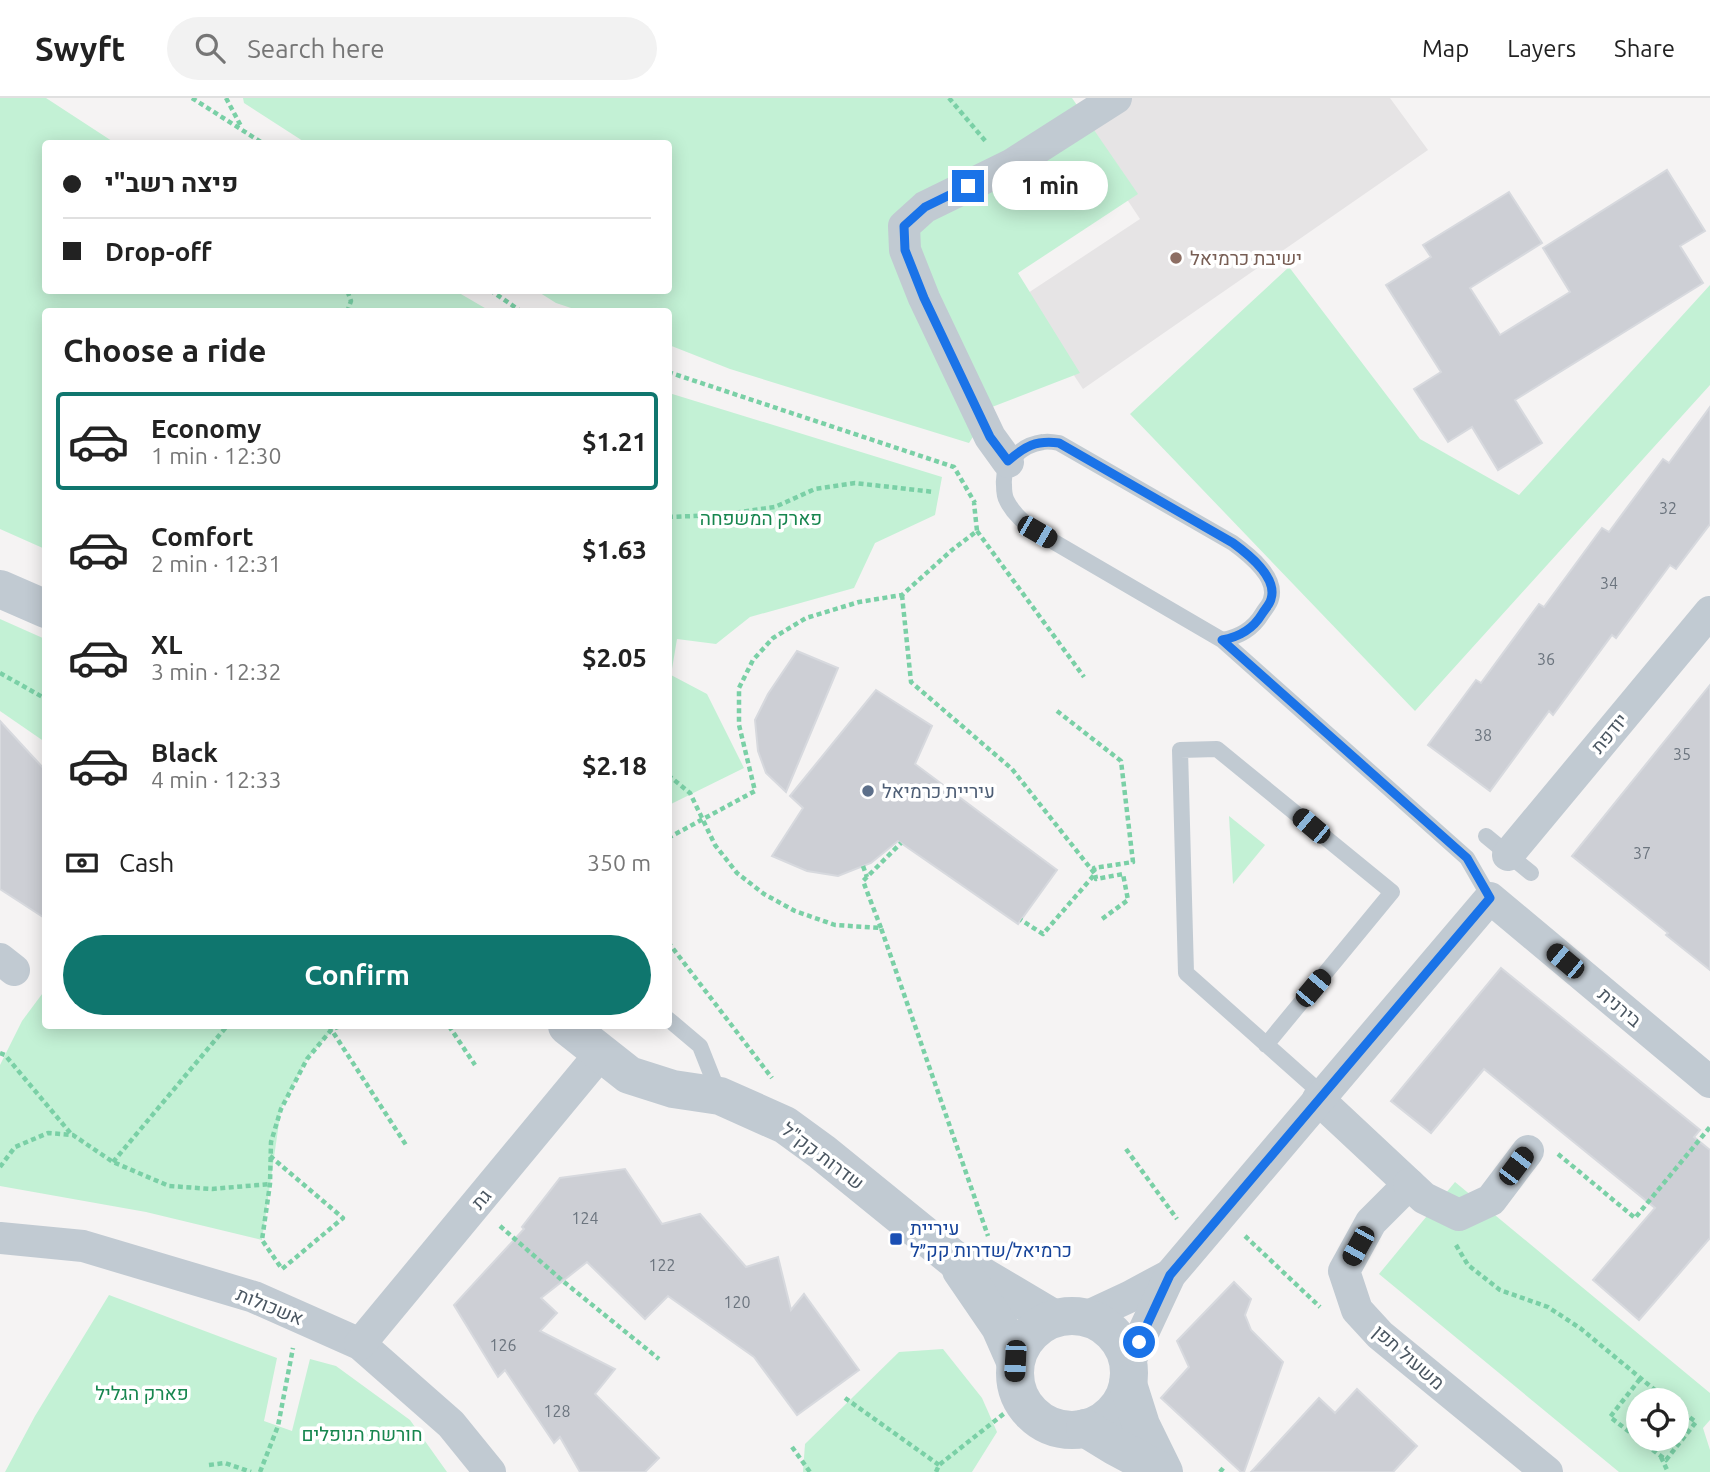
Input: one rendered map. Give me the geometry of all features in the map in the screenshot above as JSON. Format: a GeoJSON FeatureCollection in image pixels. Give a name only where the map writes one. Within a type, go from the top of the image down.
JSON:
{"type":"FeatureCollection","features":[{"type":"Feature","properties":{"kind":"street"},"geometry":{"type":"LineString","coordinates":[[1008,461],[990,437],[924,298],[905,250],[904,226],[925,207],[1011,165],[1116,98]]}},
{"type":"Feature","properties":{"kind":"street"},"geometry":{"type":"LineString","coordinates":[[0,589],[42,607]]}},
{"type":"Feature","properties":{"kind":"street","name":"יודפת"},"geometry":{"type":"LineString","coordinates":[[1508,855],[1710,612]]}},
{"type":"Feature","properties":{"kind":"street"},"geometry":{"type":"LineString","coordinates":[[1170,1275],[1129,1297],[1034,1329],[1022,1344],[1015,1361],[1014,1378],[1018,1395],[1028,1410],[1041,1421],[1058,1429],[1075,1430],[1105,1420],[1115,1410],[1124,1398],[1128,1374],[1170,1275],[1490,898]]}},
{"type":"Feature","properties":{"kind":"street","name":"בירנית"},"geometry":{"type":"LineString","coordinates":[[1490,898],[1710,1082]]}},
{"type":"Feature","properties":{"kind":"street","name":"שדרות קק\"ל"},"geometry":{"type":"LineString","coordinates":[[571,1029],[629,1075],[673,1088],[720,1096],[785,1125],[955,1260]]}},
{"type":"Feature","properties":{"kind":"street","name":"גת"},"geometry":{"type":"LineString","coordinates":[[360,1344],[601,1053]]}},
{"type":"Feature","properties":{"kind":"street"},"geometry":{"type":"LineString","coordinates":[[1320,1097],[1424,1198],[1460,1215],[1491,1200],[1528,1151]]}},
{"type":"Feature","properties":{"kind":"street","name":"משעול תפן"},"geometry":{"type":"LineString","coordinates":[[1409,1184],[1371,1222],[1344,1270],[1357,1310],[1380,1335],[1547,1472]]}},
{"type":"Feature","properties":{"kind":"street","name":"אשכולות"},"geometry":{"type":"LineString","coordinates":[[0,1238],[83,1245],[254,1297],[360,1344],[451,1424],[491,1472]]}},
{"type":"Feature","properties":{"kind":"street"},"geometry":{"type":"LineString","coordinates":[[955,1260],[1070,1318],[1100,1322],[1111,1331],[1127,1356],[1128,1374],[1141,1425],[1164,1472]]}},
{"type":"Feature","properties":{"kind":"street"},"geometry":{"type":"LineString","coordinates":[[955,1260],[1000,1326],[1015,1361]]}},
{"type":"Feature","properties":{"kind":"street"},"geometry":{"type":"LineString","coordinates":[[1085,1428],[1164,1472]]}},
{"type":"Feature","properties":{"kind":"lane"},"geometry":{"type":"LineString","coordinates":[[1222,640],[1237,637],[1247,630],[1259,619],[1271,599],[1267,577],[1250,555],[1059,443],[1044,441],[1020,451],[1008,461],[1003,476],[1005,499],[1015,514],[1037,532],[1222,640],[1467,858],[1490,898]]}},
{"type":"Feature","properties":{"kind":"lane"},"geometry":{"type":"LineString","coordinates":[[1266,1045],[1392,892],[1217,749],[1180,750],[1186,973],[1320,1097]]}},
{"type":"Feature","properties":{"kind":"lane"},"geometry":{"type":"LineString","coordinates":[[672,1022],[700,1046],[720,1096]]}},
{"type":"Feature","properties":{"kind":"path"},"geometry":{"type":"LineString","coordinates":[[192,98],[258,140]]}},
{"type":"Feature","properties":{"kind":"path"},"geometry":{"type":"LineString","coordinates":[[226,98],[244,131]]}},
{"type":"Feature","properties":{"kind":"path"},"geometry":{"type":"LineString","coordinates":[[949,98],[1011,165]]}},
{"type":"Feature","properties":{"kind":"path"},"geometry":{"type":"LineString","coordinates":[[496,294],[516,308]]}},
{"type":"Feature","properties":{"kind":"path"},"geometry":{"type":"LineString","coordinates":[[672,373],[954,467],[974,503],[977,531],[1084,677]]}},
{"type":"Feature","properties":{"kind":"path"},"geometry":{"type":"LineString","coordinates":[[672,517],[721,515],[775,506],[816,489],[855,483],[934,492]]}},
{"type":"Feature","properties":{"kind":"path"},"geometry":{"type":"LineString","coordinates":[[974,503],[1005,499]]}},
{"type":"Feature","properties":{"kind":"path"},"geometry":{"type":"LineString","coordinates":[[672,836],[755,791],[739,725],[738,688],[752,660],[773,638],[806,618],[859,602],[902,594],[977,531]]}},
{"type":"Feature","properties":{"kind":"path"},"geometry":{"type":"LineString","coordinates":[[902,594],[911,682],[1012,769],[1096,878],[1123,874],[1128,900],[1102,919]]}},
{"type":"Feature","properties":{"kind":"path"},"geometry":{"type":"LineString","coordinates":[[0,673],[42,697]]}},
{"type":"Feature","properties":{"kind":"path"},"geometry":{"type":"LineString","coordinates":[[1057,711],[1121,761],[1133,862],[1094,868],[1095,874]]}},
{"type":"Feature","properties":{"kind":"path"},"geometry":{"type":"LineString","coordinates":[[672,778],[690,793],[715,845],[737,873],[764,894],[795,911],[835,925],[881,928]]}},
{"type":"Feature","properties":{"kind":"path"},"geometry":{"type":"LineString","coordinates":[[901,843],[863,881],[992,1248]]}},
{"type":"Feature","properties":{"kind":"path"},"geometry":{"type":"LineString","coordinates":[[863,866],[867,877]]}},
{"type":"Feature","properties":{"kind":"path"},"geometry":{"type":"LineString","coordinates":[[1021,920],[1043,934],[1095,874]]}},
{"type":"Feature","properties":{"kind":"path"},"geometry":{"type":"LineString","coordinates":[[672,947],[772,1078]]}},
{"type":"Feature","properties":{"kind":"path"},"geometry":{"type":"LineString","coordinates":[[113,1162],[224,1029]]}},
{"type":"Feature","properties":{"kind":"path"},"geometry":{"type":"LineString","coordinates":[[270,1156],[343,1218],[282,1269],[262,1240],[270,1184],[270,1156],[271,1142],[281,1110],[307,1059],[329,1029]]}},
{"type":"Feature","properties":{"kind":"path"},"geometry":{"type":"LineString","coordinates":[[331,1029],[406,1145]]}},
{"type":"Feature","properties":{"kind":"path"},"geometry":{"type":"LineString","coordinates":[[451,1029],[475,1065]]}},
{"type":"Feature","properties":{"kind":"path"},"geometry":{"type":"LineString","coordinates":[[0,1053],[5,1055],[73,1135],[113,1162],[169,1186],[212,1189],[270,1184]]}},
{"type":"Feature","properties":{"kind":"path"},"geometry":{"type":"LineString","coordinates":[[1528,1151],[1538,1137],[1635,1218],[1710,1127]]}},
{"type":"Feature","properties":{"kind":"path"},"geometry":{"type":"LineString","coordinates":[[0,1167],[15,1147],[48,1133],[73,1135]]}},
{"type":"Feature","properties":{"kind":"path"},"geometry":{"type":"LineString","coordinates":[[1126,1149],[1196,1244]]}},
{"type":"Feature","properties":{"kind":"path"},"geometry":{"type":"LineString","coordinates":[[475,1205],[659,1359]]}},
{"type":"Feature","properties":{"kind":"path"},"geometry":{"type":"LineString","coordinates":[[1221,1214],[1278,1266]]}},
{"type":"Feature","properties":{"kind":"path"},"geometry":{"type":"LineString","coordinates":[[1460,1215],[1453,1240],[1468,1265],[1500,1290],[1548,1307],[1580,1328],[1652,1388]]}},
{"type":"Feature","properties":{"kind":"path"},"geometry":{"type":"LineString","coordinates":[[260,1472],[278,1426],[293,1347]]}},
{"type":"Feature","properties":{"kind":"path"},"geometry":{"type":"LineString","coordinates":[[1640,1379],[1610,1417],[1666,1460],[1673,1451]]}},
{"type":"Feature","properties":{"kind":"path"},"geometry":{"type":"LineString","coordinates":[[845,1398],[939,1465]]}},
{"type":"Feature","properties":{"kind":"path"},"geometry":{"type":"LineString","coordinates":[[936,1472],[939,1465],[1006,1412]]}},
{"type":"Feature","properties":{"kind":"path"},"geometry":{"type":"LineString","coordinates":[[1689,1417],[1696,1422],[1689,1431]]}},
{"type":"Feature","properties":{"kind":"path"},"geometry":{"type":"LineString","coordinates":[[792,1447],[810,1472]]}},
{"type":"Feature","properties":{"kind":"path"},"geometry":{"type":"LineString","coordinates":[[1661,1456],[1668,1472]]}},
{"type":"Feature","properties":{"kind":"path"},"geometry":{"type":"LineString","coordinates":[[209,1465],[225,1464],[251,1472]]}},
{"type":"Feature","properties":{"kind":"shaded area","name":"ישיבת כרמיאל"},"geometry":{"type":"Polygon","coordinates":[[[1100,98],[1390,98],[1428,150],[1083,389],[1022,297],[1140,219],[1072,116],[1100,98]]]}},
{"type":"Feature","properties":{"kind":"green space"},"geometry":{"type":"Polygon","coordinates":[[[0,98],[46,98],[110,140],[42,140],[42,294],[461,294],[485,308],[42,308],[42,548],[0,529],[0,98]]]}},
{"type":"Feature","properties":{"kind":"green space"},"geometry":{"type":"Polygon","coordinates":[[[243,98],[1072,98],[1138,194],[1018,273],[1080,373],[992,407],[969,443],[730,369],[672,346],[672,308],[571,308],[542,294],[672,294],[672,140],[301,140],[244,103],[243,98]]]}},
{"type":"Feature","properties":{"kind":"green space"},"geometry":{"type":"Polygon","coordinates":[[[1289,267],[1420,439],[1519,495],[1710,285],[1710,385],[1415,711],[1130,414],[1289,267]]]}},
{"type":"Feature","properties":{"kind":"green space","name":"פארק המשפחה"},"geometry":{"type":"Polygon","coordinates":[[[672,394],[942,477],[935,515],[875,543],[854,588],[750,617],[716,644],[677,639],[672,669],[672,394]]]}},
{"type":"Feature","properties":{"kind":"green space"},"geometry":{"type":"Polygon","coordinates":[[[0,619],[42,638],[42,740],[0,711],[0,619]]]}},
{"type":"Feature","properties":{"kind":"green space","name":"פארק המשפחה"},"geometry":{"type":"Polygon","coordinates":[[[672,676],[707,694],[744,768],[672,804],[672,676]]]}},
{"type":"Feature","properties":{"kind":"green space"},"geometry":{"type":"Polygon","coordinates":[[[1229,816],[1265,845],[1233,884],[1229,816]]]}},
{"type":"Feature","properties":{"kind":"green space"},"geometry":{"type":"Polygon","coordinates":[[[42,994],[42,1029],[333,1029],[307,1059],[281,1109],[262,1240],[146,1212],[0,1186],[0,1065],[22,1021],[42,994]]]}},
{"type":"Feature","properties":{"kind":"green space"},"geometry":{"type":"Polygon","coordinates":[[[1455,1182],[1710,1393],[1710,1420],[1703,1428],[1710,1450],[1710,1472],[1619,1472],[1379,1274],[1455,1182]]]}},
{"type":"Feature","properties":{"kind":"green space","name":"פארק הגליל"},"geometry":{"type":"Polygon","coordinates":[[[109,1295],[277,1358],[264,1421],[292,1431],[310,1359],[336,1366],[410,1420],[447,1472],[5,1472],[35,1416],[109,1295]]]}},
{"type":"Feature","properties":{"kind":"green space"},"geometry":{"type":"Polygon","coordinates":[[[943,1349],[982,1398],[997,1432],[972,1472],[803,1472],[805,1444],[899,1352],[943,1349]]]}},
{"type":"Feature","properties":{"kind":"building"},"geometry":{"type":"Polygon","coordinates":[[[1667,170],[1705,231],[1680,246],[1703,283],[1515,400],[1542,443],[1498,470],[1472,427],[1448,442],[1414,389],[1441,372],[1386,285],[1431,257],[1423,245],[1509,192],[1542,243],[1470,288],[1500,335],[1570,292],[1543,248],[1667,170]]]}},
{"type":"Feature","properties":{"kind":"building"},"geometry":{"type":"Polygon","coordinates":[[[1710,407],[1710,524],[1676,569],[1670,565],[1616,638],[1612,635],[1553,715],[1549,711],[1490,791],[1428,745],[1476,680],[1481,683],[1539,604],[1544,607],[1602,528],[1609,532],[1663,459],[1669,463],[1710,407]]]}},
{"type":"Feature","properties":{"kind":"building"},"geometry":{"type":"Polygon","coordinates":[[[797,651],[838,668],[786,792],[766,773],[758,751],[755,720],[768,694],[797,651]]]}},
{"type":"Feature","properties":{"kind":"building"},"geometry":{"type":"Polygon","coordinates":[[[1710,685],[1710,970],[1572,856],[1710,685]]]}},
{"type":"Feature","properties":{"kind":"building","name":"עיריית כרמיאל"},"geometry":{"type":"Polygon","coordinates":[[[876,690],[932,726],[915,764],[1057,870],[1018,924],[898,841],[871,863],[838,876],[807,871],[772,856],[803,808],[790,796],[876,690]]]}},
{"type":"Feature","properties":{"kind":"building"},"geometry":{"type":"Polygon","coordinates":[[[0,721],[42,767],[42,916],[0,889],[0,721]]]}},
{"type":"Feature","properties":{"kind":"building"},"geometry":{"type":"Polygon","coordinates":[[[1501,968],[1700,1130],[1694,1137],[1710,1150],[1710,1238],[1639,1320],[1593,1280],[1655,1208],[1484,1069],[1431,1133],[1391,1101],[1501,968]]]}},
{"type":"Feature","properties":{"kind":"building"},"geometry":{"type":"Polygon","coordinates":[[[625,1169],[662,1224],[700,1214],[746,1267],[778,1257],[791,1310],[804,1294],[859,1370],[797,1415],[754,1357],[668,1296],[645,1319],[587,1262],[541,1298],[557,1313],[540,1331],[615,1369],[595,1394],[659,1458],[645,1472],[580,1472],[560,1437],[554,1443],[505,1370],[498,1377],[454,1305],[524,1229],[522,1227],[560,1178],[625,1169]]]}},
{"type":"Feature","properties":{"kind":"building"},"geometry":{"type":"Polygon","coordinates":[[[1234,1282],[1251,1299],[1245,1315],[1251,1330],[1283,1362],[1244,1472],[1161,1398],[1189,1367],[1177,1341],[1234,1282]]]}},
{"type":"Feature","properties":{"kind":"building"},"geometry":{"type":"Polygon","coordinates":[[[1357,1389],[1417,1446],[1393,1472],[1251,1472],[1319,1398],[1335,1413],[1357,1389]]]}},
{"type":"Feature","properties":{"kind":"place","name":"ישיבת כרמיאל"},"geometry":{"type":"Point","coordinates":[1176,258]}},
{"type":"Feature","properties":{"kind":"place","name":"עיריית כרמיאל"},"geometry":{"type":"Point","coordinates":[868,791]}},
{"type":"Feature","properties":{"kind":"place","name":"עיריית כרמיאל/שדרות קק״ל"},"geometry":{"type":"Point","coordinates":[896,1239]}},
{"type":"Feature","properties":{"kind":"route"},"geometry":{"type":"LineString","coordinates":[[968,186],[925,207],[904,226],[905,250],[924,298],[990,437],[1008,461],[1020,451],[1044,441],[1059,443],[1250,555],[1267,577],[1271,599],[1259,619],[1247,630],[1237,637],[1222,640],[1467,858],[1490,898],[1170,1275],[1139,1342]]}},
{"type":"Feature","properties":{"kind":"park label","name":"חורשת הנופלים"},"geometry":{"type":"Point","coordinates":[362,1434]}}]}
